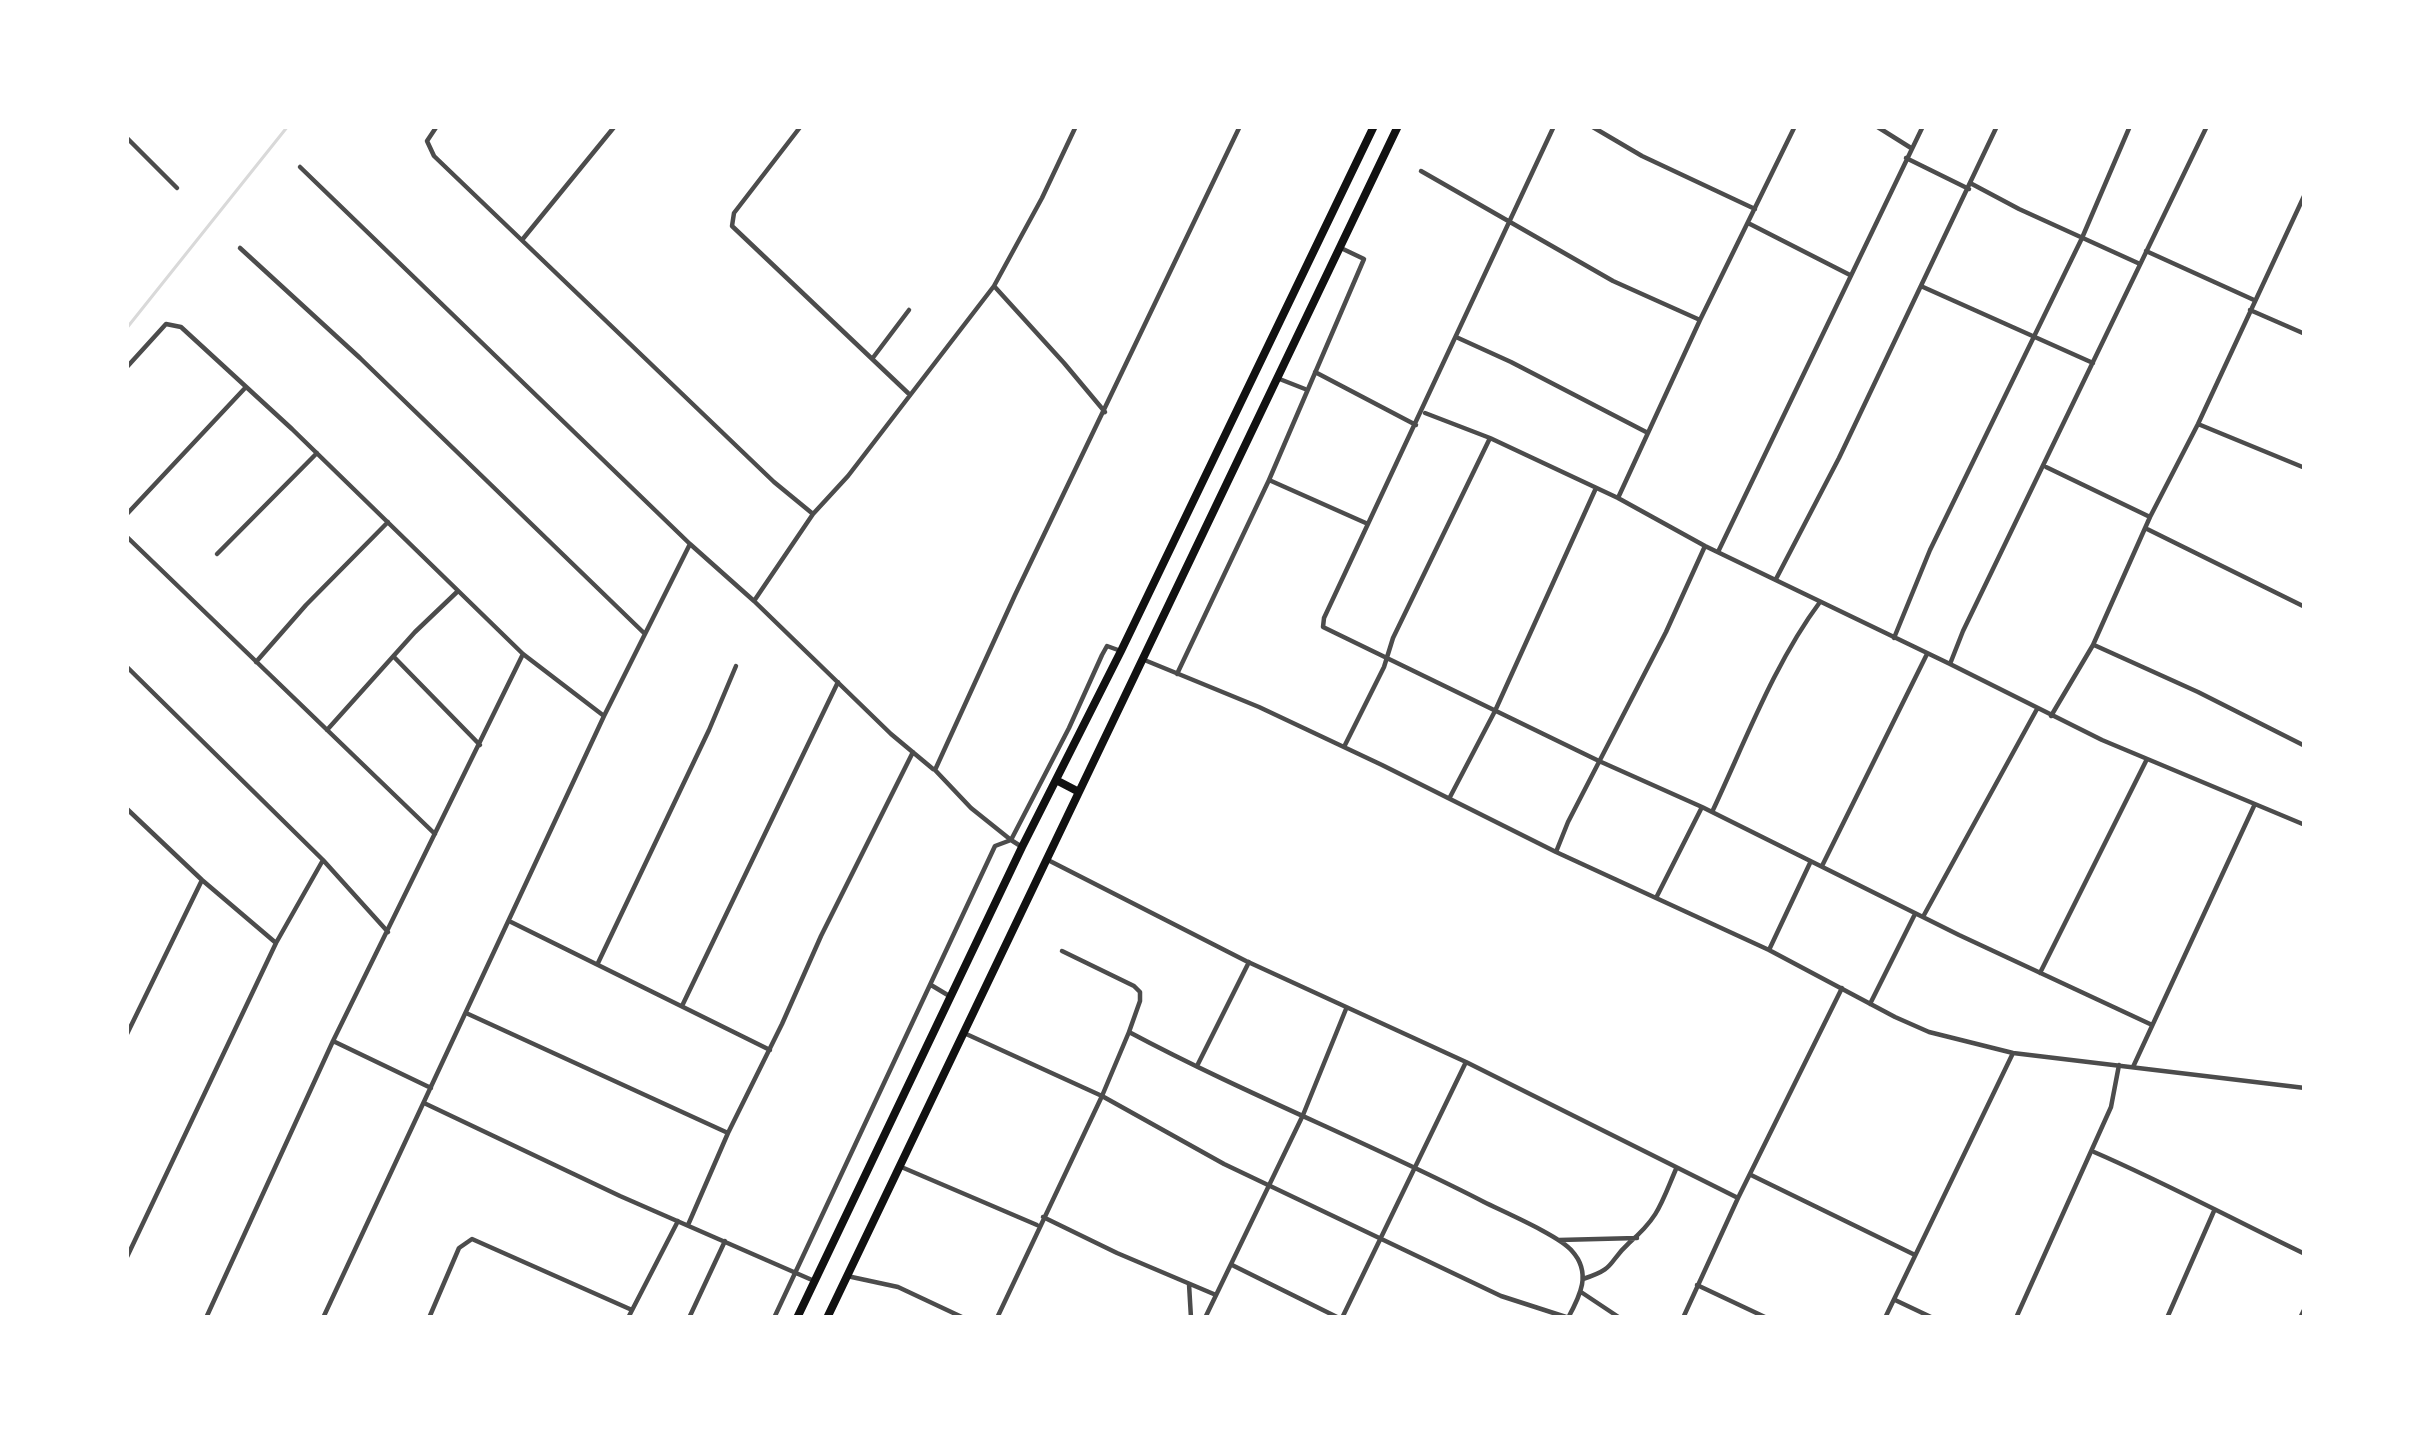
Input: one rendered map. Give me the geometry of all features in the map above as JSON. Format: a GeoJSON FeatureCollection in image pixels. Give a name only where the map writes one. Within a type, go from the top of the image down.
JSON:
{"type":"FeatureCollection","features":[{"type":"Feature","properties":{"kind":"main road"},"geometry":{"type":"LineString","coordinates":[[797,1318],[1374,126]]}},
{"type":"Feature","properties":{"kind":"main road"},"geometry":{"type":"LineString","coordinates":[[827,1318],[1398,126]]}},
{"type":"Feature","properties":{"kind":"main road"},"geometry":{"type":"LineString","coordinates":[[1056,780],[1079,792]]}},
{"type":"Feature","properties":{"kind":"street"},"geometry":{"type":"LineString","coordinates":[[437,126],[428,141],[434,156],[813,514]]}},
{"type":"Feature","properties":{"kind":"street"},"geometry":{"type":"LineString","coordinates":[[522,240],[615,126]]}},
{"type":"Feature","properties":{"kind":"street"},"geometry":{"type":"LineString","coordinates":[[801,126],[734,213],[732,226],[909,394]]}},
{"type":"Feature","properties":{"kind":"street"},"geometry":{"type":"LineString","coordinates":[[754,601],[813,514],[848,476],[994,286],[1076,126]]}},
{"type":"Feature","properties":{"kind":"street"},"geometry":{"type":"LineString","coordinates":[[935,770],[1240,126]]}},
{"type":"Feature","properties":{"kind":"street"},"geometry":{"type":"LineString","coordinates":[[1554,126],[1323,627],[2150,1024]]}},
{"type":"Feature","properties":{"kind":"street"},"geometry":{"type":"LineString","coordinates":[[1591,126],[1642,156],[1755,208]]}},
{"type":"Feature","properties":{"kind":"street"},"geometry":{"type":"LineString","coordinates":[[1618,498],[1795,126]]}},
{"type":"Feature","properties":{"kind":"street"},"geometry":{"type":"LineString","coordinates":[[1876,126],[1911,148]]}},
{"type":"Feature","properties":{"kind":"street"},"geometry":{"type":"LineString","coordinates":[[1718,552],[1923,126]]}},
{"type":"Feature","properties":{"kind":"street"},"geometry":{"type":"LineString","coordinates":[[1776,579],[1997,126]]}},
{"type":"Feature","properties":{"kind":"street"},"geometry":{"type":"LineString","coordinates":[[1894,638],[1965,473],[2082,238],[2130,126]]}},
{"type":"Feature","properties":{"kind":"street"},"geometry":{"type":"LineString","coordinates":[[1950,664],[2207,126]]}},
{"type":"Feature","properties":{"kind":"street"},"geometry":{"type":"LineString","coordinates":[[126,137],[177,188]]}},
{"type":"Feature","properties":{"kind":"street"},"geometry":{"type":"LineString","coordinates":[[1906,158],[2140,264]]}},
{"type":"Feature","properties":{"kind":"street"},"geometry":{"type":"LineString","coordinates":[[300,167],[690,544],[935,770],[970,808],[1022,848]]}},
{"type":"Feature","properties":{"kind":"street"},"geometry":{"type":"LineString","coordinates":[[1421,171],[1613,281],[1700,320]]}},
{"type":"Feature","properties":{"kind":"street"},"geometry":{"type":"LineString","coordinates":[[2051,716],[2093,645],[2305,194]]}},
{"type":"Feature","properties":{"kind":"street"},"geometry":{"type":"LineString","coordinates":[[1748,223],[1850,275]]}},
{"type":"Feature","properties":{"kind":"street"},"geometry":{"type":"LineString","coordinates":[[240,248],[644,633]]}},
{"type":"Feature","properties":{"kind":"street"},"geometry":{"type":"LineString","coordinates":[[1177,674],[1269,480],[1364,259],[1339,248]]}},
{"type":"Feature","properties":{"kind":"street"},"geometry":{"type":"LineString","coordinates":[[2146,251],[2254,300]]}},
{"type":"Feature","properties":{"kind":"street"},"geometry":{"type":"LineString","coordinates":[[994,286],[1105,412]]}},
{"type":"Feature","properties":{"kind":"street"},"geometry":{"type":"LineString","coordinates":[[1922,286],[2093,363]]}},
{"type":"Feature","properties":{"kind":"street"},"geometry":{"type":"LineString","coordinates":[[2249,309],[2305,334]]}},
{"type":"Feature","properties":{"kind":"street"},"geometry":{"type":"LineString","coordinates":[[872,359],[909,310]]}},
{"type":"Feature","properties":{"kind":"street"},"geometry":{"type":"LineString","coordinates":[[126,368],[166,325],[181,327],[523,654],[604,716]]}},
{"type":"Feature","properties":{"kind":"street"},"geometry":{"type":"LineString","coordinates":[[1456,337],[1648,434]]}},
{"type":"Feature","properties":{"kind":"street"},"geometry":{"type":"LineString","coordinates":[[1316,372],[1416,425]]}},
{"type":"Feature","properties":{"kind":"street"},"geometry":{"type":"LineString","coordinates":[[1277,378],[1307,390]]}},
{"type":"Feature","properties":{"kind":"street"},"geometry":{"type":"LineString","coordinates":[[126,514],[246,387]]}},
{"type":"Feature","properties":{"kind":"street"},"geometry":{"type":"LineString","coordinates":[[1423,412],[1618,498],[2037,710],[2305,826]]}},
{"type":"Feature","properties":{"kind":"street"},"geometry":{"type":"LineString","coordinates":[[2198,424],[2305,468]]}},
{"type":"Feature","properties":{"kind":"street"},"geometry":{"type":"LineString","coordinates":[[1344,747],[1490,438]]}},
{"type":"Feature","properties":{"kind":"street"},"geometry":{"type":"LineString","coordinates":[[217,554],[317,453]]}},
{"type":"Feature","properties":{"kind":"street"},"geometry":{"type":"LineString","coordinates":[[2045,466],[2150,517]]}},
{"type":"Feature","properties":{"kind":"street"},"geometry":{"type":"LineString","coordinates":[[1269,480],[1368,524]]}},
{"type":"Feature","properties":{"kind":"street"},"geometry":{"type":"LineString","coordinates":[[1449,800],[1495,711],[1596,488]]}},
{"type":"Feature","properties":{"kind":"street"},"geometry":{"type":"LineString","coordinates":[[255,663],[388,523]]}},
{"type":"Feature","properties":{"kind":"street"},"geometry":{"type":"LineString","coordinates":[[2145,528],[2305,607]]}},
{"type":"Feature","properties":{"kind":"street"},"geometry":{"type":"LineString","coordinates":[[126,536],[435,834]]}},
{"type":"Feature","properties":{"kind":"street"},"geometry":{"type":"LineString","coordinates":[[323,1318],[604,716],[690,544]]}},
{"type":"Feature","properties":{"kind":"street"},"geometry":{"type":"LineString","coordinates":[[1556,852],[1705,546]]}},
{"type":"Feature","properties":{"kind":"street"},"geometry":{"type":"LineString","coordinates":[[327,730],[458,591]]}},
{"type":"Feature","properties":{"kind":"street"},"geometry":{"type":"LineString","coordinates":[[1712,812],[1766,698],[1820,602]]}},
{"type":"Feature","properties":{"kind":"street"},"geometry":{"type":"LineString","coordinates":[[2093,645],[2305,746]]}},
{"type":"Feature","properties":{"kind":"street"},"geometry":{"type":"LineString","coordinates":[[774,1318],[995,846],[1011,840],[1107,646],[1121,651]]}},
{"type":"Feature","properties":{"kind":"street"},"geometry":{"type":"LineString","coordinates":[[206,1318],[333,1041],[523,654]]}},
{"type":"Feature","properties":{"kind":"street"},"geometry":{"type":"LineString","coordinates":[[1822,866],[1927,654]]}},
{"type":"Feature","properties":{"kind":"street"},"geometry":{"type":"LineString","coordinates":[[394,657],[480,745]]}},
{"type":"Feature","properties":{"kind":"street"},"geometry":{"type":"LineString","coordinates":[[1142,659],[1344,747],[1769,950],[1929,1032],[2013,1053],[2305,1088]]}},
{"type":"Feature","properties":{"kind":"street"},"geometry":{"type":"LineString","coordinates":[[126,666],[323,860],[388,932]]}},
{"type":"Feature","properties":{"kind":"street"},"geometry":{"type":"LineString","coordinates":[[598,964],[736,666]]}},
{"type":"Feature","properties":{"kind":"street"},"geometry":{"type":"LineString","coordinates":[[126,682],[133,674]]}},
{"type":"Feature","properties":{"kind":"street"},"geometry":{"type":"LineString","coordinates":[[682,1006],[838,682]]}},
{"type":"Feature","properties":{"kind":"street"},"geometry":{"type":"LineString","coordinates":[[1923,917],[2037,710]]}},
{"type":"Feature","properties":{"kind":"street"},"geometry":{"type":"LineString","coordinates":[[688,1225],[821,936],[913,752]]}},
{"type":"Feature","properties":{"kind":"street"},"geometry":{"type":"LineString","coordinates":[[2041,973],[2147,759]]}},
{"type":"Feature","properties":{"kind":"street"},"geometry":{"type":"LineString","coordinates":[[2133,1067],[2254,806]]}},
{"type":"Feature","properties":{"kind":"street"},"geometry":{"type":"LineString","coordinates":[[1656,898],[1702,807]]}},
{"type":"Feature","properties":{"kind":"street"},"geometry":{"type":"LineString","coordinates":[[127,810],[277,944]]}},
{"type":"Feature","properties":{"kind":"street"},"geometry":{"type":"LineString","coordinates":[[1046,859],[1738,1198]]}},
{"type":"Feature","properties":{"kind":"street"},"geometry":{"type":"LineString","coordinates":[[126,1259],[277,944],[323,860]]}},
{"type":"Feature","properties":{"kind":"street"},"geometry":{"type":"LineString","coordinates":[[1769,950],[1811,861]]}},
{"type":"Feature","properties":{"kind":"street"},"geometry":{"type":"LineString","coordinates":[[126,1036],[202,880]]}},
{"type":"Feature","properties":{"kind":"street"},"geometry":{"type":"LineString","coordinates":[[1870,1004],[1915,914]]}},
{"type":"Feature","properties":{"kind":"street"},"geometry":{"type":"LineString","coordinates":[[509,921],[770,1050]]}},
{"type":"Feature","properties":{"kind":"street"},"geometry":{"type":"LineString","coordinates":[[997,1318],[1102,1096],[1140,1001],[1141,992],[1134,986],[1063,951]]}},
{"type":"Feature","properties":{"kind":"street"},"geometry":{"type":"LineString","coordinates":[[1198,1065],[1249,962]]}},
{"type":"Feature","properties":{"kind":"street"},"geometry":{"type":"LineString","coordinates":[[931,985],[951,997]]}},
{"type":"Feature","properties":{"kind":"street"},"geometry":{"type":"LineString","coordinates":[[1683,1318],[1842,988]]}},
{"type":"Feature","properties":{"kind":"street"},"geometry":{"type":"LineString","coordinates":[[1205,1318],[1303,1115],[1346,1009]]}},
{"type":"Feature","properties":{"kind":"street"},"geometry":{"type":"LineString","coordinates":[[465,1012],[728,1133]]}},
{"type":"Feature","properties":{"kind":"street"},"geometry":{"type":"LineString","coordinates":[[964,1033],[1102,1096],[1225,1164],[1502,1296],[1568,1318],[1583,1279],[1577,1257],[1559,1240],[1129,1032]]}},
{"type":"Feature","properties":{"kind":"street"},"geometry":{"type":"LineString","coordinates":[[333,1041],[431,1088]]}},
{"type":"Feature","properties":{"kind":"street"},"geometry":{"type":"LineString","coordinates":[[1885,1318],[2013,1053]]}},
{"type":"Feature","properties":{"kind":"street"},"geometry":{"type":"LineString","coordinates":[[1230,1264],[1341,1318],[1466,1062]]}},
{"type":"Feature","properties":{"kind":"street"},"geometry":{"type":"LineString","coordinates":[[2016,1318],[2111,1107],[2120,1065]]}},
{"type":"Feature","properties":{"kind":"street"},"geometry":{"type":"LineString","coordinates":[[424,1103],[815,1282]]}},
{"type":"Feature","properties":{"kind":"street"},"geometry":{"type":"LineString","coordinates":[[2092,1152],[2305,1254]]}},
{"type":"Feature","properties":{"kind":"street"},"geometry":{"type":"LineString","coordinates":[[899,1166],[1040,1226]]}},
{"type":"Feature","properties":{"kind":"street"},"geometry":{"type":"LineString","coordinates":[[1583,1279],[1608,1269],[1657,1214],[1677,1166]]}},
{"type":"Feature","properties":{"kind":"street"},"geometry":{"type":"LineString","coordinates":[[1751,1175],[1914,1255]]}},
{"type":"Feature","properties":{"kind":"street"},"geometry":{"type":"LineString","coordinates":[[2167,1318],[2214,1211]]}},
{"type":"Feature","properties":{"kind":"street"},"geometry":{"type":"LineString","coordinates":[[1043,1217],[1216,1295]]}},
{"type":"Feature","properties":{"kind":"street"},"geometry":{"type":"LineString","coordinates":[[628,1318],[677,1221]]}},
{"type":"Feature","properties":{"kind":"street"},"geometry":{"type":"LineString","coordinates":[[1559,1240],[1637,1238]]}},
{"type":"Feature","properties":{"kind":"street"},"geometry":{"type":"LineString","coordinates":[[430,1318],[459,1248],[472,1239],[632,1310]]}},
{"type":"Feature","properties":{"kind":"street"},"geometry":{"type":"LineString","coordinates":[[689,1318],[725,1241]]}},
{"type":"Feature","properties":{"kind":"street"},"geometry":{"type":"LineString","coordinates":[[847,1276],[898,1287],[964,1318]]}},
{"type":"Feature","properties":{"kind":"street"},"geometry":{"type":"LineString","coordinates":[[1189,1285],[1191,1318]]}},
{"type":"Feature","properties":{"kind":"street"},"geometry":{"type":"LineString","coordinates":[[1696,1285],[1767,1318]]}},
{"type":"Feature","properties":{"kind":"street"},"geometry":{"type":"LineString","coordinates":[[1581,1292],[1620,1318]]}},
{"type":"Feature","properties":{"kind":"street"},"geometry":{"type":"LineString","coordinates":[[1894,1299],[1934,1318]]}},
{"type":"Feature","properties":{"kind":"street"},"geometry":{"type":"LineString","coordinates":[[2300,1318],[2305,1308]]}},
{"type":"Feature","properties":{"kind":"waterway"},"geometry":{"type":"LineString","coordinates":[[126,329],[288,126]]}}]}
